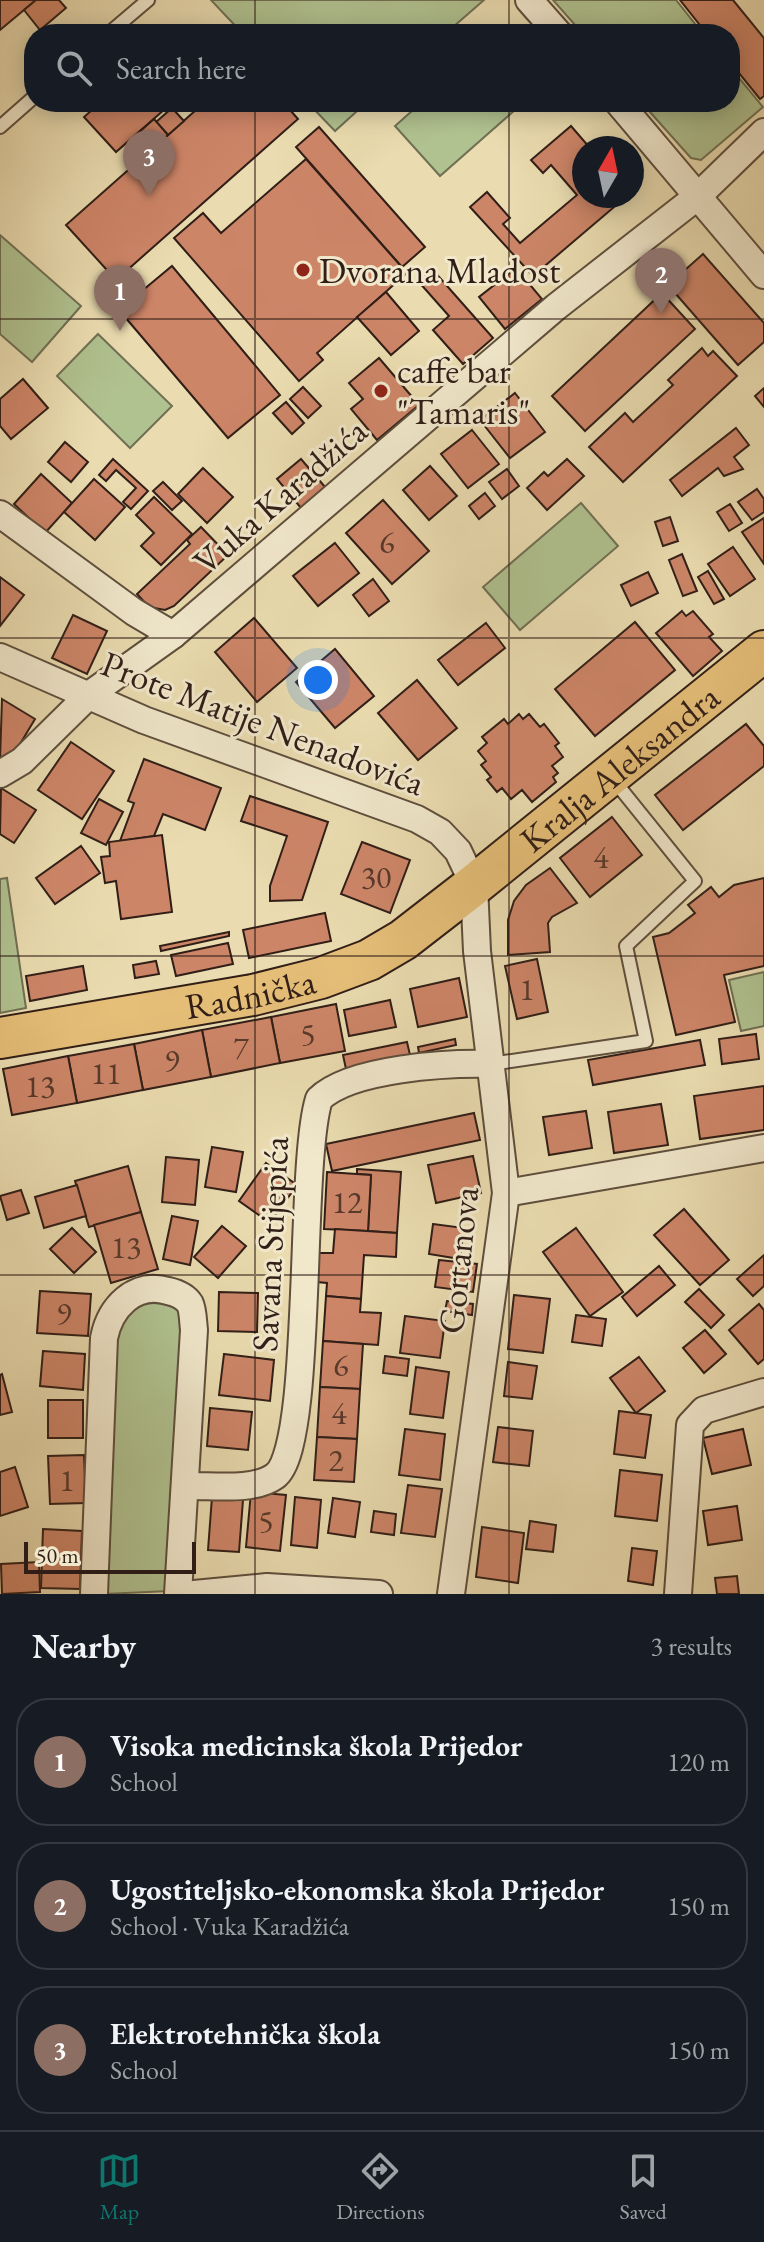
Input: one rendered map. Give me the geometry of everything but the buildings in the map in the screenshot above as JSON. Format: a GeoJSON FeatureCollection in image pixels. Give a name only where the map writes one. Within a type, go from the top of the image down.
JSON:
{"type":"FeatureCollection","features":[{"type":"Feature","properties":{"kind":"main road","name":"Kralja Aleksandra"},"geometry":{"type":"LineString","coordinates":[[474,885],[764,651]]}},
{"type":"Feature","properties":{"kind":"main road","name":"Radnička"},"geometry":{"type":"LineString","coordinates":[[0,1038],[253,995],[321,978],[369,960],[403,940],[474,885]]}},
{"type":"Feature","properties":{"kind":"street"},"geometry":{"type":"LineString","coordinates":[[529,0],[550,24]]}},
{"type":"Feature","properties":{"kind":"street"},"geometry":{"type":"LineString","coordinates":[[627,112],[764,275]]}},
{"type":"Feature","properties":{"kind":"street","name":"Vuka Karadžića"},"geometry":{"type":"LineString","coordinates":[[0,774],[22,761],[89,695],[173,635],[556,307],[698,196],[764,132]]}},
{"type":"Feature","properties":{"kind":"street"},"geometry":{"type":"LineString","coordinates":[[0,514],[134,612],[173,635]]}},
{"type":"Feature","properties":{"kind":"street","name":"Prote Matije Nenadovića"},"geometry":{"type":"LineString","coordinates":[[0,657],[234,754],[417,819],[440,832],[458,851],[474,885]]}},
{"type":"Feature","properties":{"kind":"street","name":"Gortanova"},"geometry":{"type":"LineString","coordinates":[[451,1594],[506,1193],[477,951],[474,885]]}},
{"type":"Feature","properties":{"kind":"street","name":"Savana Stijepića"},"geometry":{"type":"LineString","coordinates":[[185,1486],[255,1484],[274,1477],[286,1463],[292,1439],[304,1304],[312,1126],[319,1099],[338,1085],[360,1079],[458,1063],[491,1064]]}},
{"type":"Feature","properties":{"kind":"street"},"geometry":{"type":"LineString","coordinates":[[506,1193],[764,1148]]}},
{"type":"Feature","properties":{"kind":"street"},"geometry":{"type":"LineString","coordinates":[[94,1594],[104,1338],[108,1320],[119,1305],[143,1290],[162,1289],[180,1294],[191,1305],[194,1330],[178,1594]]}},
{"type":"Feature","properties":{"kind":"street"},"geometry":{"type":"LineString","coordinates":[[678,1594],[686,1443],[690,1425],[704,1410],[764,1392]]}},
{"type":"Feature","properties":{"kind":"street"},"geometry":{"type":"LineString","coordinates":[[194,1594],[267,1587],[379,1594]]}},
{"type":"Feature","properties":{"kind":"lane"},"geometry":{"type":"LineString","coordinates":[[120,24],[148,0]]}},
{"type":"Feature","properties":{"kind":"lane"},"geometry":{"type":"LineString","coordinates":[[0,127],[24,106]]}},
{"type":"Feature","properties":{"kind":"lane"},"geometry":{"type":"LineString","coordinates":[[491,1064],[646,1041],[626,946],[695,881],[610,776]]}},
{"type":"Feature","properties":{"kind":"green space"},"geometry":{"type":"Polygon","coordinates":[[[211,0],[484,0],[456,24],[234,24],[211,0]]]}},
{"type":"Feature","properties":{"kind":"green space"},"geometry":{"type":"Polygon","coordinates":[[[553,0],[676,0],[695,24],[574,24],[553,0]]]}},
{"type":"Feature","properties":{"kind":"green space"},"geometry":{"type":"Polygon","coordinates":[[[740,79],[763,107],[701,160],[691,158],[650,112],[740,112],[740,79]]]}},
{"type":"Feature","properties":{"kind":"green space"},"geometry":{"type":"Polygon","coordinates":[[[317,112],[356,112],[335,131],[317,112]]]}},
{"type":"Feature","properties":{"kind":"green space"},"geometry":{"type":"Polygon","coordinates":[[[411,112],[513,112],[440,176],[395,126],[411,112]]]}},
{"type":"Feature","properties":{"kind":"green space"},"geometry":{"type":"Polygon","coordinates":[[[0,235],[81,306],[32,362],[0,334],[0,235]]]}},
{"type":"Feature","properties":{"kind":"green space"},"geometry":{"type":"Polygon","coordinates":[[[98,334],[172,406],[130,448],[57,376],[98,334]]]}},
{"type":"Feature","properties":{"kind":"green space"},"geometry":{"type":"Polygon","coordinates":[[[581,503],[618,546],[520,630],[483,587],[581,503]]]}},
{"type":"Feature","properties":{"kind":"green space"},"geometry":{"type":"Polygon","coordinates":[[[7,878],[26,1008],[0,1013],[0,879],[7,878]]]}},
{"type":"Feature","properties":{"kind":"green space"},"geometry":{"type":"Polygon","coordinates":[[[764,972],[764,1026],[741,1031],[729,980],[764,972]]]}},
{"type":"Feature","properties":{"kind":"green space"},"geometry":{"type":"Polygon","coordinates":[[[142,1297],[184,1308],[169,1591],[104,1594],[113,1328],[142,1297]]]}},
{"type":"Feature","properties":{"kind":"place","name":"Elektrotehnička škola"},"geometry":{"type":"Point","coordinates":[149,196]}},
{"type":"Feature","properties":{"kind":"place","name":"Dvorana Mladost"},"geometry":{"type":"Point","coordinates":[303,270]}},
{"type":"Feature","properties":{"kind":"place","name":"Ugostiteljsko-ekonomska škola Prijedor"},"geometry":{"type":"Point","coordinates":[661,314]}},
{"type":"Feature","properties":{"kind":"place","name":"Visoka medicinska škola Prijedor"},"geometry":{"type":"Point","coordinates":[120,331]}},
{"type":"Feature","properties":{"kind":"place","name":"caffe bar \"Tamaris\""},"geometry":{"type":"Point","coordinates":[381,391]}}]}
